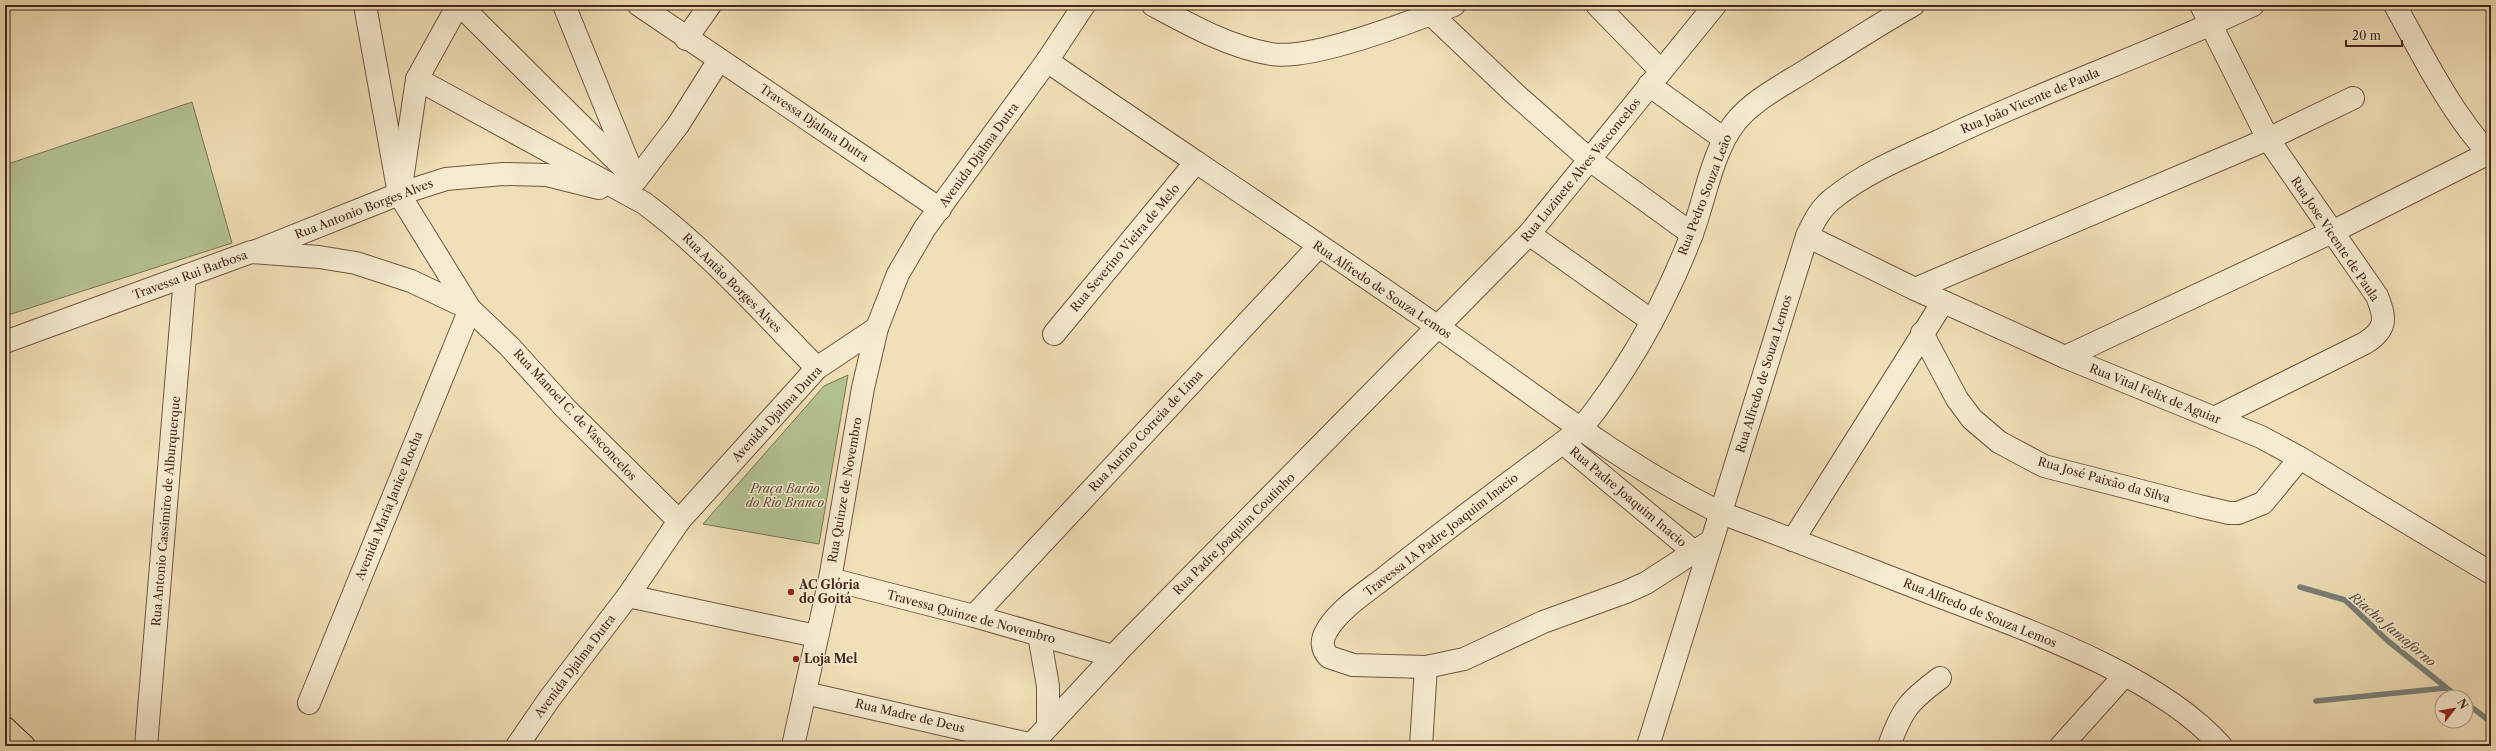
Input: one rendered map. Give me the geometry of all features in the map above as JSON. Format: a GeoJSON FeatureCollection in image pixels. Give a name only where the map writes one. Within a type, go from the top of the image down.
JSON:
{"type":"FeatureCollection","features":[{"type":"Feature","properties":{"kind":"main road"},"geometry":{"type":"LineString","coordinates":[[5,728],[24,746]]}},
{"type":"Feature","properties":{"kind":"street"},"geometry":{"type":"LineString","coordinates":[[365,5],[399,194],[470,309]]}},
{"type":"Feature","properties":{"kind":"street"},"geometry":{"type":"LineString","coordinates":[[399,194],[417,79],[459,5],[636,180]]}},
{"type":"Feature","properties":{"kind":"street"},"geometry":{"type":"LineString","coordinates":[[564,5],[644,203]]}},
{"type":"Feature","properties":{"kind":"street","name":"Travessa Djalma Dutra"},"geometry":{"type":"LineString","coordinates":[[639,5],[686,39],[808,118],[940,209]]}},
{"type":"Feature","properties":{"kind":"street"},"geometry":{"type":"LineString","coordinates":[[686,39],[710,5]]}},
{"type":"Feature","properties":{"kind":"street","name":"Avenida Djalma Dutra"},"geometry":{"type":"LineString","coordinates":[[517,746],[550,698],[628,596],[679,521],[817,368],[877,328],[888,296],[908,254],[1047,61],[1084,5]]}},
{"type":"Feature","properties":{"kind":"street"},"geometry":{"type":"LineString","coordinates":[[1153,5],[1184,22],[1231,43],[1272,54],[1296,54],[1328,47],[1429,9],[1454,5]]}},
{"type":"Feature","properties":{"kind":"street"},"geometry":{"type":"LineString","coordinates":[[1597,5],[1655,78],[1724,139]]}},
{"type":"Feature","properties":{"kind":"street","name":"Rua Luzinete Alves Vasconcelos"},"geometry":{"type":"LineString","coordinates":[[1439,328],[1529,234],[1715,5]]}},
{"type":"Feature","properties":{"kind":"street","name":"Rua Jose Vicente de Paula"},"geometry":{"type":"LineString","coordinates":[[2201,5],[2210,26],[2268,139],[2376,296],[2382,310],[2381,330],[2365,343],[2214,418]]}},
{"type":"Feature","properties":{"kind":"street","name":"Rua João Vicente de Paula"},"geometry":{"type":"LineString","coordinates":[[1807,236],[1815,218],[1826,204],[1836,196],[1883,168],[2004,109],[2210,26],[2254,5]]}},
{"type":"Feature","properties":{"kind":"street"},"geometry":{"type":"LineString","coordinates":[[2065,357],[2332,232],[2490,154],[2456,110],[2425,61],[2395,5]]}},
{"type":"Feature","properties":{"kind":"street","name":"Rua Pedro Souza Leão"},"geometry":{"type":"LineString","coordinates":[[1572,437],[1623,372],[1652,321],[1692,234],[1724,139],[1735,122],[1756,103],[1903,7]]}},
{"type":"Feature","properties":{"kind":"street"},"geometry":{"type":"LineString","coordinates":[[1429,9],[1514,93],[1590,160],[1692,234]]}},
{"type":"Feature","properties":{"kind":"street"},"geometry":{"type":"LineString","coordinates":[[636,180],[678,125],[719,60]]}},
{"type":"Feature","properties":{"kind":"street","name":"Rua Alfredo de Souza Lemos"},"geometry":{"type":"LineString","coordinates":[[1047,61],[1439,328],[1572,437],[1721,513],[2056,642],[2165,698],[2213,743]]}},
{"type":"Feature","properties":{"kind":"street"},"geometry":{"type":"LineString","coordinates":[[417,79],[644,203]]}},
{"type":"Feature","properties":{"kind":"street"},"geometry":{"type":"LineString","coordinates":[[1915,289],[2268,139],[2353,98]]}},
{"type":"Feature","properties":{"kind":"street","name":"Rua Severino Vieira de Melo"},"geometry":{"type":"LineString","coordinates":[[1054,334],[1196,162]]}},
{"type":"Feature","properties":{"kind":"street","name":"Rua Antonio Borges Alves"},"geometry":{"type":"LineString","coordinates":[[251,252],[399,194],[446,178],[503,174],[547,175],[594,187],[644,203]]}},
{"type":"Feature","properties":{"kind":"street","name":"Rua Antão Borges Alves"},"geometry":{"type":"LineString","coordinates":[[644,203],[671,223],[817,368]]}},
{"type":"Feature","properties":{"kind":"street"},"geometry":{"type":"LineString","coordinates":[[1529,234],[1652,321]]}},
{"type":"Feature","properties":{"kind":"street","name":"Rua Alfredo de Souza Lemos"},"geometry":{"type":"LineString","coordinates":[[1648,746],[1702,546],[1721,513],[1807,236]]}},
{"type":"Feature","properties":{"kind":"street","name":"Rua Vital Felix de Aguiar"},"geometry":{"type":"LineString","coordinates":[[1807,236],[1915,289],[2065,357],[2260,437],[2300,458],[2491,573]]}},
{"type":"Feature","properties":{"kind":"street","name":"Rua Aurino Correia de Lima"},"geometry":{"type":"LineString","coordinates":[[974,616],[1319,246]]}},
{"type":"Feature","properties":{"kind":"street","name":"Travessa Rui Barbosa"},"geometry":{"type":"LineString","coordinates":[[5,342],[251,252],[318,257],[356,263],[411,281],[470,309]]}},
{"type":"Feature","properties":{"kind":"street","name":"Rua Antonio Cassimiro de Alburquerque"},"geometry":{"type":"LineString","coordinates":[[146,746],[185,276]]}},
{"type":"Feature","properties":{"kind":"street"},"geometry":{"type":"LineString","coordinates":[[1792,540],[1943,302]]}},
{"type":"Feature","properties":{"kind":"street","name":"Rua Manoel C. de Vasconcelos"},"geometry":{"type":"LineString","coordinates":[[470,309],[510,346],[566,409],[679,521]]}},
{"type":"Feature","properties":{"kind":"street","name":"Avenida Maria Janice Rocha"},"geometry":{"type":"LineString","coordinates":[[309,703],[470,309]]}},
{"type":"Feature","properties":{"kind":"street","name":"Rua Quinze de Novembro"},"geometry":{"type":"LineString","coordinates":[[793,746],[816,636],[830,579],[862,388],[877,328]]}},
{"type":"Feature","properties":{"kind":"street","name":"Rua Padre Joaquim Coutinho"},"geometry":{"type":"LineString","coordinates":[[1034,745],[1048,726],[1113,656],[1439,328]]}},
{"type":"Feature","properties":{"kind":"street","name":"Rua José Paixão da Silva"},"geometry":{"type":"LineString","coordinates":[[1922,333],[1957,399],[1972,419],[1999,442],[2044,466],[2207,508],[2238,513],[2263,503],[2300,458]]}},
{"type":"Feature","properties":{"kind":"street","name":"Rua Padre Joaquim Inacio"},"geometry":{"type":"LineString","coordinates":[[1572,437],[1702,546]]}},
{"type":"Feature","properties":{"kind":"street","name":"Travessa 1A Padre Joaquim Inacio"},"geometry":{"type":"LineString","coordinates":[[1426,667],[1353,665],[1336,661],[1326,653],[1323,638],[1328,628],[1354,602],[1418,551],[1572,437]]}},
{"type":"Feature","properties":{"kind":"street"},"geometry":{"type":"LineString","coordinates":[[1421,746],[1426,667],[1464,659],[1543,622],[1626,592],[1646,582],[1702,546]]}},
{"type":"Feature","properties":{"kind":"street","name":"Travessa Quinze de Novembro"},"geometry":{"type":"LineString","coordinates":[[830,579],[974,616],[1113,656]]}},
{"type":"Feature","properties":{"kind":"street"},"geometry":{"type":"LineString","coordinates":[[628,596],[816,636]]}},
{"type":"Feature","properties":{"kind":"street"},"geometry":{"type":"LineString","coordinates":[[1039,635],[1048,686],[1048,726]]}},
{"type":"Feature","properties":{"kind":"street"},"geometry":{"type":"LineString","coordinates":[[2061,746],[2124,676]]}},
{"type":"Feature","properties":{"kind":"street"},"geometry":{"type":"LineString","coordinates":[[1889,746],[1905,707],[1916,695],[1940,678]]}},
{"type":"Feature","properties":{"kind":"street","name":"Rua Madre de Deus"},"geometry":{"type":"LineString","coordinates":[[804,693],[1034,745]]}},
{"type":"Feature","properties":{"kind":"green space"},"geometry":{"type":"Polygon","coordinates":[[[192,102],[232,243],[5,316],[5,165],[192,102]]]}},
{"type":"Feature","properties":{"kind":"green space","name":"Praça Barão do Rio Branco"},"geometry":{"type":"Polygon","coordinates":[[[848,375],[819,544],[703,524],[824,386],[848,375]]]}},
{"type":"Feature","properties":{"kind":"waterway","name":"Riacho Jamaforno"},"geometry":{"type":"LineString","coordinates":[[2300,587],[2345,600],[2388,641],[2448,689]]}},
{"type":"Feature","properties":{"kind":"waterway","name":"Riacho Jamaforno"},"geometry":{"type":"LineString","coordinates":[[2316,701],[2446,688]]}},
{"type":"Feature","properties":{"kind":"waterway","name":"Riacho Jamaforno"},"geometry":{"type":"LineString","coordinates":[[2474,709],[2491,722]]}},
{"type":"Feature","properties":{"kind":"place","name":"AC Glória do Goitá"},"geometry":{"type":"Point","coordinates":[791,592]}},
{"type":"Feature","properties":{"kind":"place","name":"Loja Mel"},"geometry":{"type":"Point","coordinates":[796,659]}}]}
